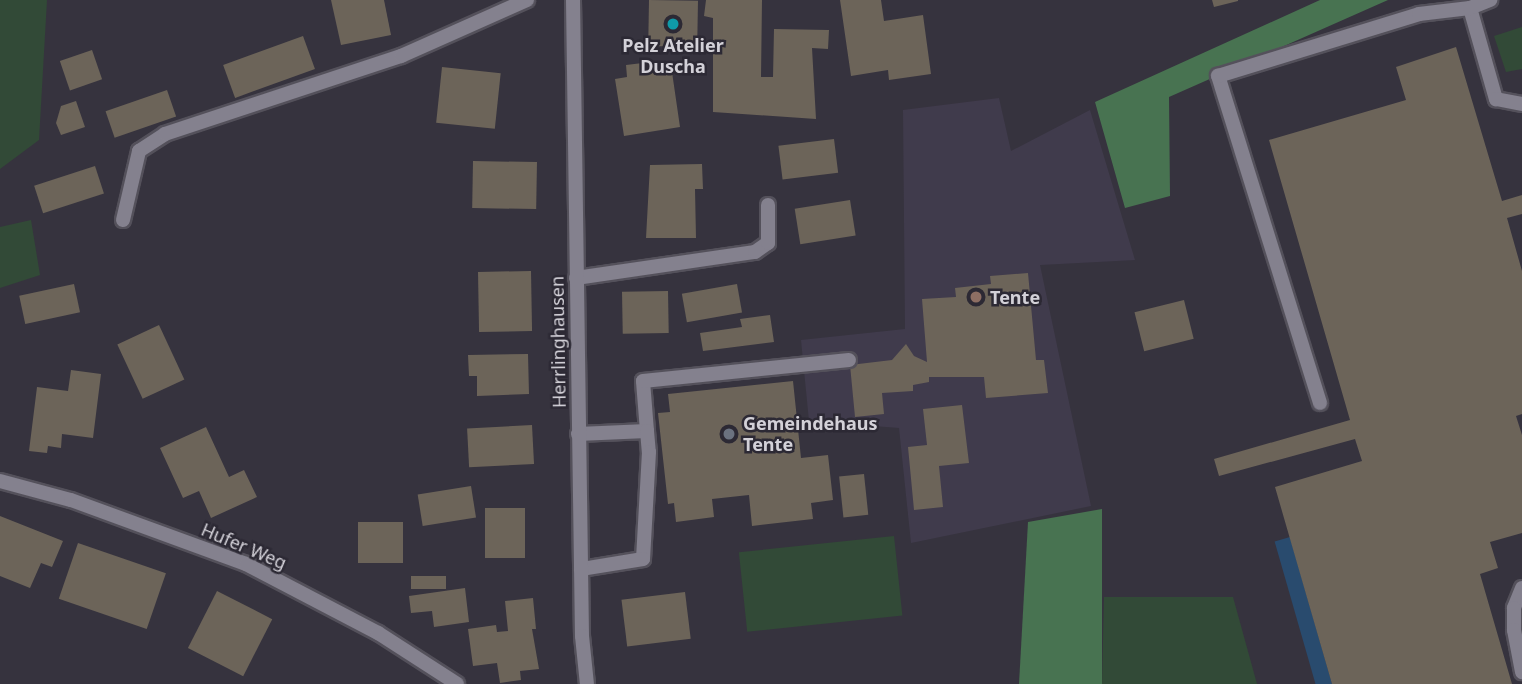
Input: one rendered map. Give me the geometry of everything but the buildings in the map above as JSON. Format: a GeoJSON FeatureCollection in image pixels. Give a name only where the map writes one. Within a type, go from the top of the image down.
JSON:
{"type":"FeatureCollection","features":[{"type":"Feature","properties":{"kind":"street"},"geometry":{"type":"LineString","coordinates":[[123,220],[139,151],[165,134],[401,56],[527,0]]}},
{"type":"Feature","properties":{"kind":"street","name":"Herrlinghausen"},"geometry":{"type":"LineString","coordinates":[[573,0],[578,434],[587,684]]}},
{"type":"Feature","properties":{"kind":"street"},"geometry":{"type":"LineString","coordinates":[[1320,403],[1219,76],[1419,14],[1470,8],[1490,0]]}},
{"type":"Feature","properties":{"kind":"street"},"geometry":{"type":"LineString","coordinates":[[1470,8],[1496,99],[1522,104]]}},
{"type":"Feature","properties":{"kind":"street"},"geometry":{"type":"LineString","coordinates":[[576,278],[755,253],[768,243],[768,205]]}},
{"type":"Feature","properties":{"kind":"street"},"geometry":{"type":"LineString","coordinates":[[581,569],[643,559],[649,502],[643,381],[849,359]]}},
{"type":"Feature","properties":{"kind":"street"},"geometry":{"type":"LineString","coordinates":[[578,434],[647,432]]}},
{"type":"Feature","properties":{"kind":"street","name":"Hufer Weg"},"geometry":{"type":"LineString","coordinates":[[0,481],[71,500],[246,564],[378,633],[457,684]]}},
{"type":"Feature","properties":{"kind":"street"},"geometry":{"type":"LineString","coordinates":[[1522,588],[1514,608],[1514,631],[1522,672]]}},
{"type":"Feature","properties":{"kind":"shaded area","name":"Tente"},"geometry":{"type":"Polygon","coordinates":[[[999,98],[1011,151],[1090,110],[1135,260],[1040,265],[1091,506],[911,543],[899,428],[809,421],[801,340],[905,329],[903,110],[999,98]]]}},
{"type":"Feature","properties":{"kind":"green space"},"geometry":{"type":"Polygon","coordinates":[[[0,0],[47,0],[39,140],[0,169],[0,0]]]}},
{"type":"Feature","properties":{"kind":"green space"},"geometry":{"type":"Polygon","coordinates":[[[1320,0],[1388,0],[1169,97],[1170,196],[1125,208],[1095,102],[1320,0]]]}},
{"type":"Feature","properties":{"kind":"green space"},"geometry":{"type":"Polygon","coordinates":[[[1522,27],[1522,69],[1506,72],[1494,36],[1522,27]]]}},
{"type":"Feature","properties":{"kind":"green space"},"geometry":{"type":"Polygon","coordinates":[[[31,220],[40,275],[0,288],[0,227],[31,220]]]}},
{"type":"Feature","properties":{"kind":"green space"},"geometry":{"type":"Polygon","coordinates":[[[1102,509],[1102,684],[1019,684],[1028,522],[1102,509]]]}},
{"type":"Feature","properties":{"kind":"green space"},"geometry":{"type":"Polygon","coordinates":[[[894,536],[902,616],[747,632],[739,552],[894,536]]]}},
{"type":"Feature","properties":{"kind":"green space"},"geometry":{"type":"Polygon","coordinates":[[[1104,597],[1233,597],[1257,684],[1102,684],[1104,597]]]}},
{"type":"Feature","properties":{"kind":"water"},"geometry":{"type":"Polygon","coordinates":[[[1290,537],[1332,684],[1316,684],[1275,541],[1290,537]]]}},
{"type":"Feature","properties":{"kind":"place","name":"Pelz Atelier Duscha"},"geometry":{"type":"Point","coordinates":[673,24]}},
{"type":"Feature","properties":{"kind":"place","name":"Tente"},"geometry":{"type":"Point","coordinates":[976,297]}},
{"type":"Feature","properties":{"kind":"place","name":"Gemeindehaus Tente"},"geometry":{"type":"Point","coordinates":[729,434]}}]}
